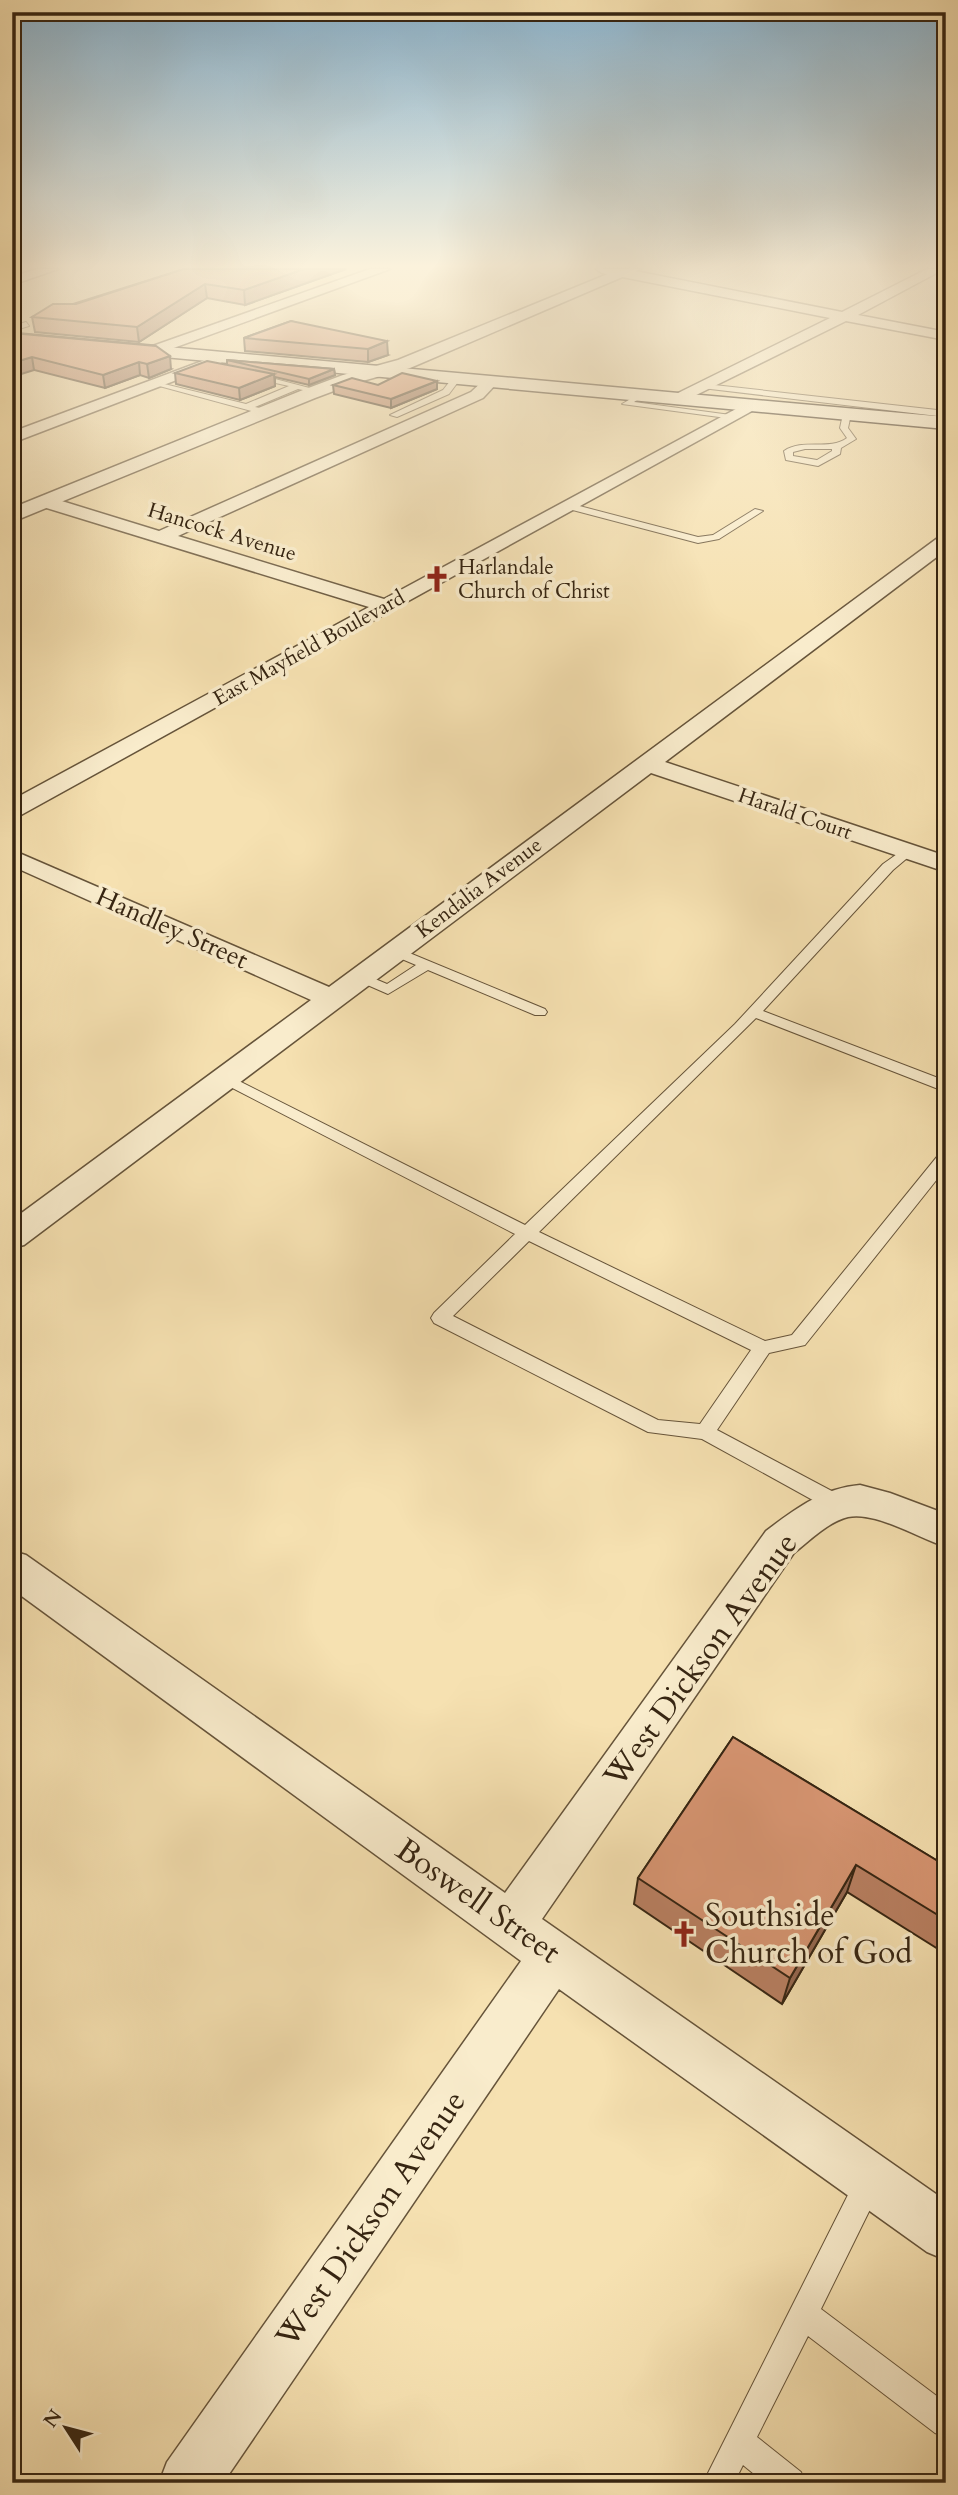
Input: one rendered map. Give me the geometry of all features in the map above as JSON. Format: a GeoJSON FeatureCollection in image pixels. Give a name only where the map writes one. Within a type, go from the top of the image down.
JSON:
{"type":"FeatureCollection","features":[{"type":"Feature","properties":{"kind":"main road"},"geometry":{"type":"LineString","coordinates":[[12,516],[311,385]]}},
{"type":"Feature","properties":{"kind":"main road"},"geometry":{"type":"LineString","coordinates":[[527,385],[847,414],[911,416],[946,424]]}},
{"type":"Feature","properties":{"kind":"street"},"geometry":{"type":"LineString","coordinates":[[12,438],[152,385]]}},
{"type":"Feature","properties":{"kind":"street"},"geometry":{"type":"LineString","coordinates":[[161,537],[477,395],[487,385]]}},
{"type":"Feature","properties":{"kind":"street"},"geometry":{"type":"LineString","coordinates":[[678,400],[705,386]]}},
{"type":"Feature","properties":{"kind":"street","name":"East Mayfield Boulevard"},"geometry":{"type":"LineString","coordinates":[[12,810],[752,406]]}},
{"type":"Feature","properties":{"kind":"street","name":"Hancock Avenue"},"geometry":{"type":"LineString","coordinates":[[46,502],[385,606]]}},
{"type":"Feature","properties":{"kind":"street","name":"Kendalia Avenue"},"geometry":{"type":"LineString","coordinates":[[12,1237],[946,541]]}},
{"type":"Feature","properties":{"kind":"street","name":"Harald Court"},"geometry":{"type":"LineString","coordinates":[[645,763],[946,864]]}},
{"type":"Feature","properties":{"kind":"street","name":"Handley Street"},"geometry":{"type":"LineString","coordinates":[[12,857],[332,999]]}},
{"type":"Feature","properties":{"kind":"street","name":"West Dickson Avenue"},"geometry":{"type":"LineString","coordinates":[[510,1925],[780,1542],[813,1515],[836,1503],[862,1499],[904,1512],[946,1531]]}},
{"type":"Feature","properties":{"kind":"street","name":"Boswell Street"},"geometry":{"type":"LineString","coordinates":[[12,1567],[510,1925],[946,2233]]}},
{"type":"Feature","properties":{"kind":"street","name":"West Dickson Avenue"},"geometry":{"type":"LineString","coordinates":[[188,2483],[554,1955]]}},
{"type":"Feature","properties":{"kind":"lane"},"geometry":{"type":"LineString","coordinates":[[162,385],[257,409]]}},
{"type":"Feature","properties":{"kind":"lane"},"geometry":{"type":"LineString","coordinates":[[360,385],[366,387]]}},
{"type":"Feature","properties":{"kind":"lane"},"geometry":{"type":"LineString","coordinates":[[394,415],[446,392],[451,385]]}},
{"type":"Feature","properties":{"kind":"lane"},"geometry":{"type":"LineString","coordinates":[[705,386],[747,393],[903,408],[911,416],[946,414]]}},
{"type":"Feature","properties":{"kind":"lane"},"geometry":{"type":"LineString","coordinates":[[639,396],[626,404],[734,416]]}},
{"type":"Feature","properties":{"kind":"lane"},"geometry":{"type":"LineString","coordinates":[[432,399],[456,404]]}},
{"type":"Feature","properties":{"kind":"lane"},"geometry":{"type":"LineString","coordinates":[[836,446],[837,452],[818,463],[789,457],[788,451],[796,445],[836,446],[849,443],[852,439],[844,428],[847,414]]}},
{"type":"Feature","properties":{"kind":"lane"},"geometry":{"type":"LineString","coordinates":[[568,506],[698,540],[716,537],[758,511]]}},
{"type":"Feature","properties":{"kind":"lane"},"geometry":{"type":"LineString","coordinates":[[836,1503],[705,1432],[655,1427],[440,1318],[590,1176],[753,1012],[888,867],[907,851]]}},
{"type":"Feature","properties":{"kind":"lane"},"geometry":{"type":"LineString","coordinates":[[396,951],[540,1012]]}},
{"type":"Feature","properties":{"kind":"lane"},"geometry":{"type":"LineString","coordinates":[[361,977],[388,990],[427,964]]}},
{"type":"Feature","properties":{"kind":"lane"},"geometry":{"type":"LineString","coordinates":[[753,1012],[946,1087]]}},
{"type":"Feature","properties":{"kind":"lane"},"geometry":{"type":"LineString","coordinates":[[223,1079],[527,1233],[763,1348],[798,1340],[946,1157]]}},
{"type":"Feature","properties":{"kind":"lane"},"geometry":{"type":"LineString","coordinates":[[705,1432],[763,1348]]}},
{"type":"Feature","properties":{"kind":"lane"},"geometry":{"type":"LineString","coordinates":[[718,2483],[870,2181]]}},
{"type":"Feature","properties":{"kind":"lane"},"geometry":{"type":"LineString","coordinates":[[803,2314],[946,2422]]}},
{"type":"Feature","properties":{"kind":"lane"},"geometry":{"type":"LineString","coordinates":[[738,2441],[790,2483]]}},
{"type":"Feature","properties":{"kind":"building"},"geometry":{"type":"Polygon","coordinates":[[[335,385],[426,385],[391,399],[335,385]]]}},
{"type":"Feature","properties":{"kind":"building"},"geometry":{"type":"Polygon","coordinates":[[[733,1737],[946,1866],[946,1920],[856,1865],[790,1978],[638,1878],[733,1737]]]}},
{"type":"Feature","properties":{"kind":"place","name":"Harlandale Church of Christ"},"geometry":{"type":"Point","coordinates":[437,579]}},
{"type":"Feature","properties":{"kind":"place","name":"Southside Church of God"},"geometry":{"type":"Point","coordinates":[684,1934]}}]}
